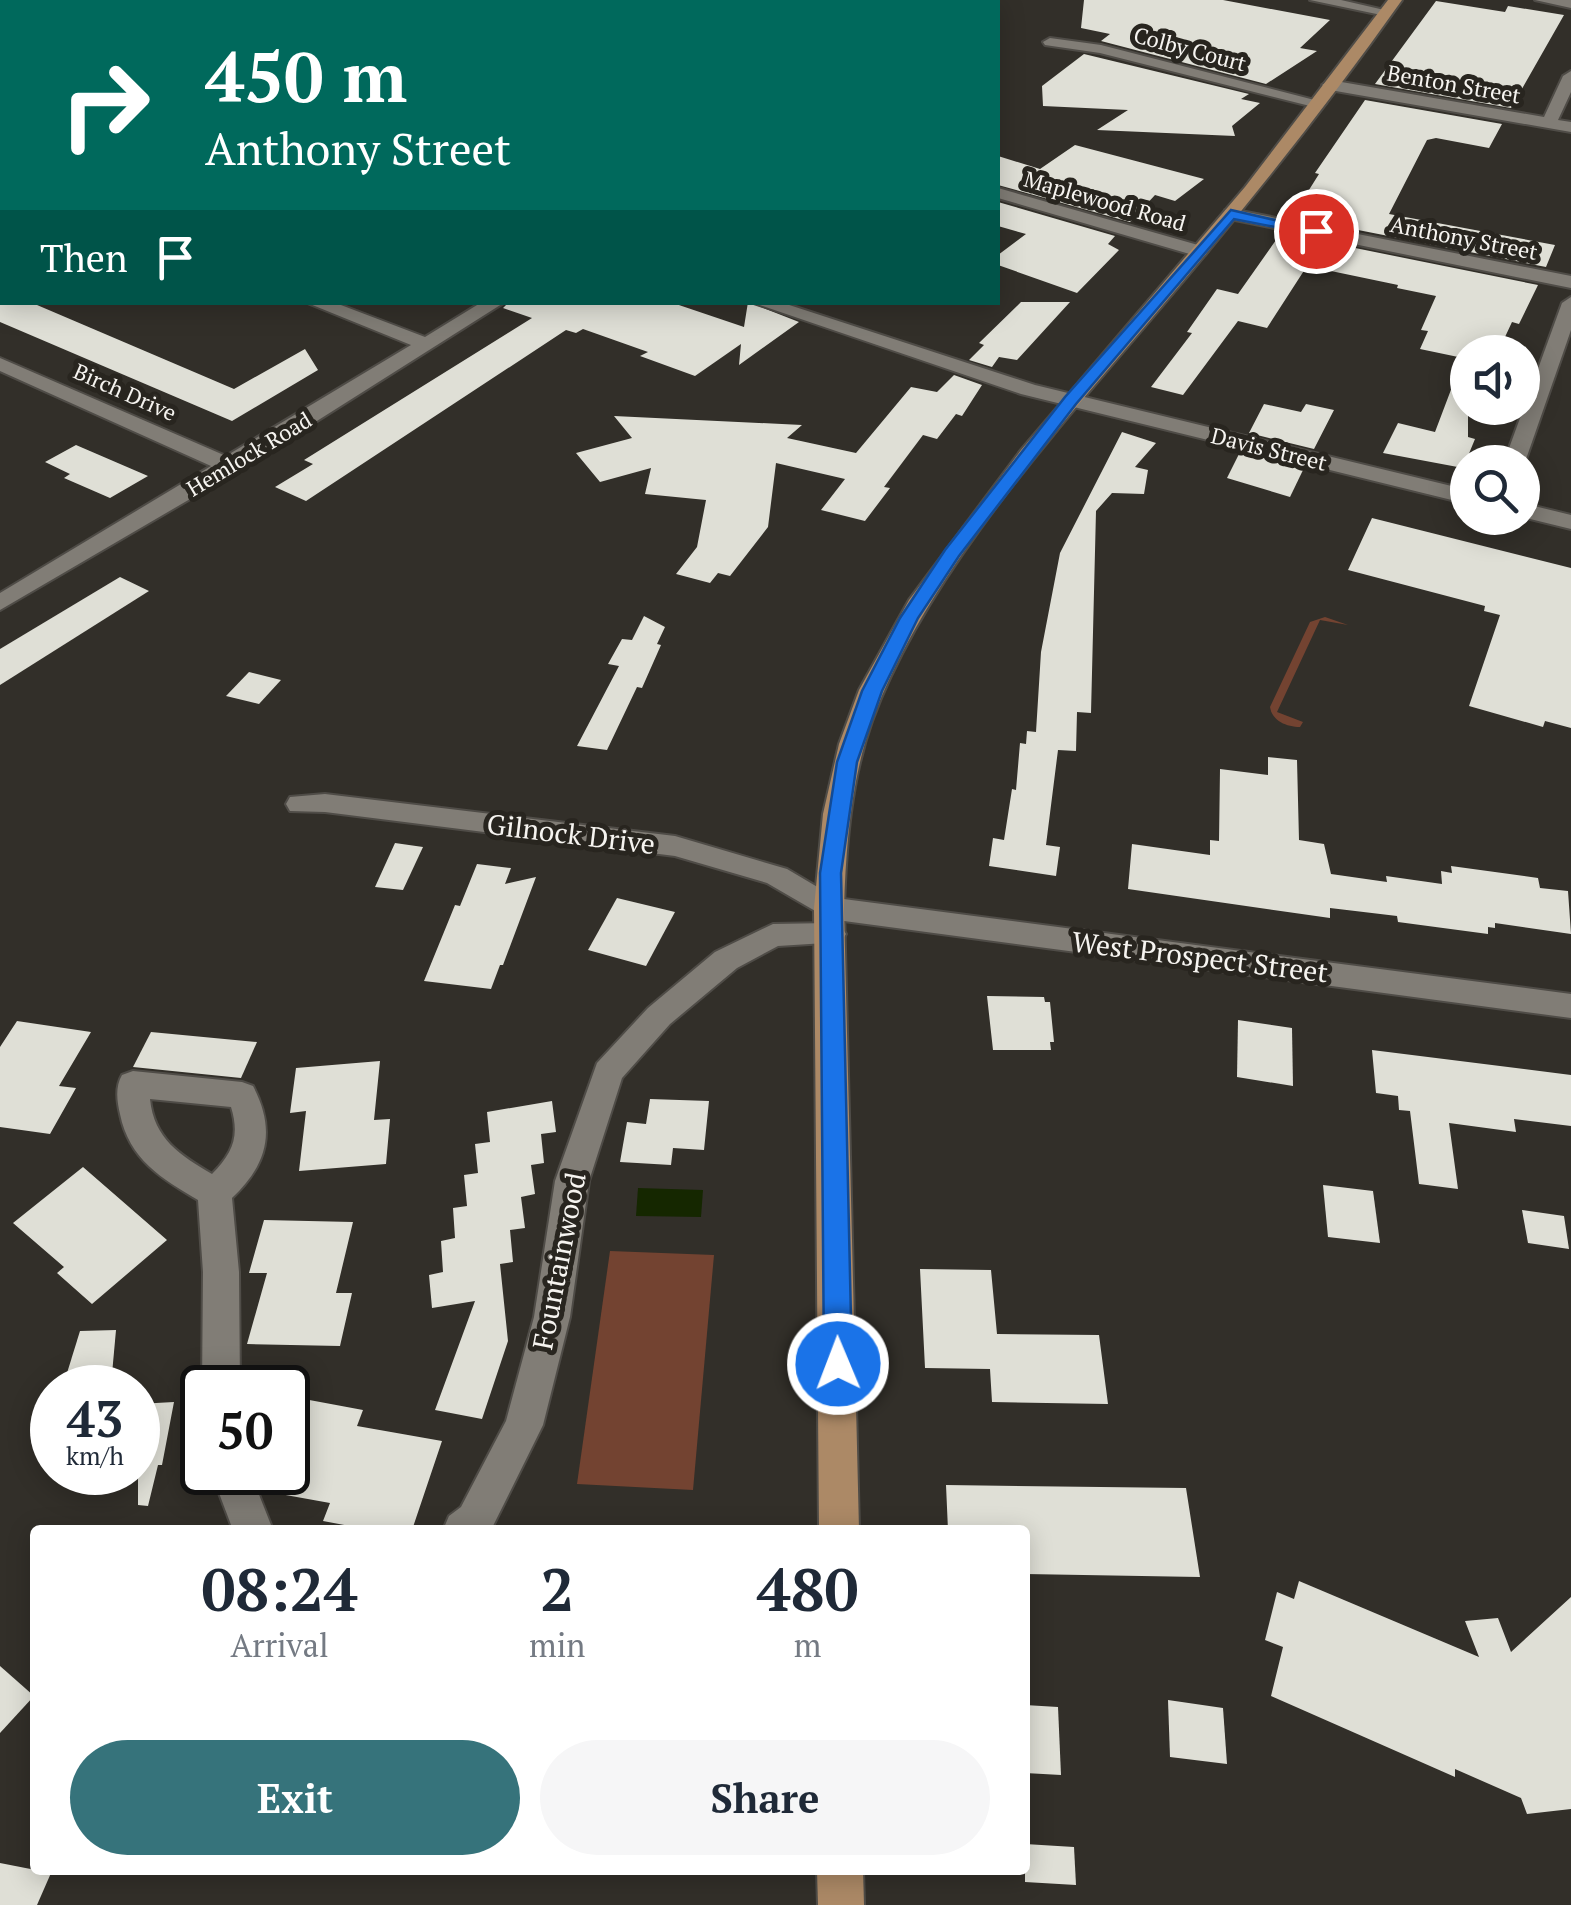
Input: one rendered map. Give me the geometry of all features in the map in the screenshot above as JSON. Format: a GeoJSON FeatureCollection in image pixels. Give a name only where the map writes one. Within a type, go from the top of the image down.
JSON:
{"type":"FeatureCollection","features":[{"type":"Feature","properties":{"kind":"main road"},"geometry":{"type":"LineString","coordinates":[[839,1525],[830,873],[847,762],[872,691],[909,618],[952,554],[1070,400],[1231,214],[1390,6]]}},
{"type":"Feature","properties":{"kind":"main road"},"geometry":{"type":"LineString","coordinates":[[840,1875],[840,1905]]}},
{"type":"Feature","properties":{"kind":"street"},"geometry":{"type":"LineString","coordinates":[[1317,0],[1390,6]]}},
{"type":"Feature","properties":{"kind":"street"},"geometry":{"type":"LineString","coordinates":[[1542,0],[1571,4]]}},
{"type":"Feature","properties":{"kind":"street","name":"Colby Court"},"geometry":{"type":"LineString","coordinates":[[1050,42],[1101,49],[1205,78],[1324,94]]}},
{"type":"Feature","properties":{"kind":"street"},"geometry":{"type":"LineString","coordinates":[[1549,123],[1571,76]]}},
{"type":"Feature","properties":{"kind":"street","name":"Benton Street"},"geometry":{"type":"LineString","coordinates":[[1324,94],[1571,127]]}},
{"type":"Feature","properties":{"kind":"street","name":"Maplewood Road"},"geometry":{"type":"LineString","coordinates":[[1000,194],[1199,251]]}},
{"type":"Feature","properties":{"kind":"street","name":"Anthony Street"},"geometry":{"type":"LineString","coordinates":[[1231,214],[1571,282]]}},
{"type":"Feature","properties":{"kind":"street"},"geometry":{"type":"LineString","coordinates":[[1520,445],[1571,303]]}},
{"type":"Feature","properties":{"kind":"street"},"geometry":{"type":"LineString","coordinates":[[322,305],[426,344]]}},
{"type":"Feature","properties":{"kind":"street","name":"Hemlock Road"},"geometry":{"type":"LineString","coordinates":[[0,603],[491,305]]}},
{"type":"Feature","properties":{"kind":"street","name":"Davis Street"},"geometry":{"type":"LineString","coordinates":[[769,305],[1070,400],[1450,493]]}},
{"type":"Feature","properties":{"kind":"street","name":"Birch Drive"},"geometry":{"type":"LineString","coordinates":[[0,364],[230,466]]}},
{"type":"Feature","properties":{"kind":"street"},"geometry":{"type":"LineString","coordinates":[[1540,514],[1571,522]]}},
{"type":"Feature","properties":{"kind":"street","name":"Gilnock Drive"},"geometry":{"type":"LineString","coordinates":[[300,804],[324,803],[675,846],[777,876],[830,921]]}},
{"type":"Feature","properties":{"kind":"street","name":"West Prospect Street"},"geometry":{"type":"LineString","coordinates":[[830,921],[1571,1006]]}},
{"type":"Feature","properties":{"kind":"street","name":"Fountainwood"},"geometry":{"type":"LineString","coordinates":[[470,1525],[524,1425],[552,1317],[572,1181],[608,1072],[659,1016],[726,960],[773,935],[830,921]]}},
{"type":"Feature","properties":{"kind":"street"},"geometry":{"type":"LineString","coordinates":[[215,1193],[222,1365]]}},
{"type":"Feature","properties":{"kind":"street"},"geometry":{"type":"LineString","coordinates":[[239,1495],[251,1525]]}},
{"type":"Feature","properties":{"kind":"shaded area"},"geometry":{"type":"Polygon","coordinates":[[[1325,617],[1348,625],[1320,620],[1277,712],[1303,722],[1300,727],[1285,724],[1270,707],[1310,622],[1325,617]]]}},
{"type":"Feature","properties":{"kind":"shaded area"},"geometry":{"type":"Polygon","coordinates":[[[638,1188],[703,1190],[701,1217],[636,1216],[638,1188]]]}},
{"type":"Feature","properties":{"kind":"shaded area"},"geometry":{"type":"Polygon","coordinates":[[[610,1251],[714,1255],[693,1490],[577,1484],[610,1251]]]}},
{"type":"Feature","properties":{"kind":"building"},"geometry":{"type":"Polygon","coordinates":[[[1084,0],[1223,0],[1330,20],[1300,48],[1317,51],[1266,84],[1101,41],[1110,34],[1081,28],[1084,0]]]}},
{"type":"Feature","properties":{"kind":"building"},"geometry":{"type":"Polygon","coordinates":[[[1436,1],[1505,12],[1508,6],[1564,15],[1511,108],[1375,84],[1436,1]]]}},
{"type":"Feature","properties":{"kind":"building"},"geometry":{"type":"Polygon","coordinates":[[[1084,54],[1249,94],[1241,99],[1260,103],[1232,126],[1235,136],[1097,130],[1128,110],[1043,106],[1042,86],[1084,54]]]}},
{"type":"Feature","properties":{"kind":"building"},"geometry":{"type":"Polygon","coordinates":[[[1365,100],[1502,124],[1489,148],[1436,138],[1427,140],[1389,214],[1555,245],[1546,267],[1292,217],[1319,174],[1315,173],[1365,100]]]}},
{"type":"Feature","properties":{"kind":"building"},"geometry":{"type":"Polygon","coordinates":[[[1075,145],[1204,179],[1175,201],[1155,195],[1130,222],[1000,186],[1000,157],[1040,169],[1075,145]]]}},
{"type":"Feature","properties":{"kind":"building"},"geometry":{"type":"Polygon","coordinates":[[[1000,203],[1115,236],[1108,244],[1119,250],[1077,293],[1000,266],[1000,254],[1026,234],[1000,227],[1000,203]]]}},
{"type":"Feature","properties":{"kind":"building"},"geometry":{"type":"Polygon","coordinates":[[[1281,233],[1538,285],[1519,324],[1512,322],[1506,335],[1450,335],[1450,355],[1420,349],[1428,331],[1421,330],[1436,296],[1307,266],[1267,328],[1238,321],[1183,395],[1151,387],[1192,333],[1187,332],[1217,289],[1238,294],[1281,233]]]}},
{"type":"Feature","properties":{"kind":"building"},"geometry":{"type":"Polygon","coordinates":[[[1021,302],[1070,302],[1017,360],[999,357],[992,367],[969,360],[984,345],[979,343],[1021,302]]]}},
{"type":"Feature","properties":{"kind":"building"},"geometry":{"type":"Polygon","coordinates":[[[0,305],[37,305],[234,389],[305,349],[318,370],[232,421],[0,322],[0,305]]]}},
{"type":"Feature","properties":{"kind":"building"},"geometry":{"type":"Polygon","coordinates":[[[679,305],[744,327],[748,305],[756,305],[799,322],[739,365],[741,344],[695,376],[640,356],[648,352],[583,329],[576,333],[566,330],[306,501],[275,487],[313,464],[304,460],[532,318],[503,308],[679,305]]]}},
{"type":"Feature","properties":{"kind":"building"},"geometry":{"type":"Polygon","coordinates":[[[954,375],[982,385],[962,416],[956,414],[937,439],[923,435],[884,487],[890,488],[865,521],[821,510],[845,479],[776,463],[768,527],[730,576],[718,573],[710,583],[676,574],[697,547],[706,500],[645,494],[651,468],[600,482],[576,453],[632,438],[614,416],[802,425],[787,438],[856,453],[911,387],[937,392],[954,375]]]}},
{"type":"Feature","properties":{"kind":"building"},"geometry":{"type":"Polygon","coordinates":[[[1450,392],[1450,425],[1468,425],[1468,437],[1475,439],[1473,445],[1450,445],[1450,466],[1383,453],[1398,423],[1435,432],[1450,392]]]}},
{"type":"Feature","properties":{"kind":"building"},"geometry":{"type":"Polygon","coordinates":[[[1264,404],[1301,412],[1306,404],[1334,410],[1314,449],[1249,433],[1264,404]]]}},
{"type":"Feature","properties":{"kind":"building"},"geometry":{"type":"Polygon","coordinates":[[[1122,432],[1156,443],[1135,467],[1148,470],[1144,494],[1112,493],[1096,511],[1091,713],[1077,712],[1076,751],[1058,750],[1046,845],[1060,847],[1056,876],[989,866],[993,838],[1004,840],[1012,789],[1016,790],[1020,743],[1026,744],[1027,731],[1036,732],[1041,652],[1060,553],[1122,432]]]}},
{"type":"Feature","properties":{"kind":"building"},"geometry":{"type":"Polygon","coordinates":[[[76,445],[148,476],[110,498],[64,478],[70,474],[45,462],[76,445]]]}},
{"type":"Feature","properties":{"kind":"building"},"geometry":{"type":"Polygon","coordinates":[[[1240,452],[1304,468],[1290,497],[1227,478],[1240,452]]]}},
{"type":"Feature","properties":{"kind":"building"},"geometry":{"type":"Polygon","coordinates":[[[1372,518],[1571,568],[1571,728],[1545,721],[1543,727],[1469,706],[1500,615],[1484,611],[1485,606],[1348,570],[1372,518]]]}},
{"type":"Feature","properties":{"kind":"building"},"geometry":{"type":"Polygon","coordinates":[[[120,577],[149,591],[0,685],[0,649],[120,577]]]}},
{"type":"Feature","properties":{"kind":"building"},"geometry":{"type":"Polygon","coordinates":[[[644,616],[665,627],[642,688],[637,687],[607,750],[577,746],[619,666],[608,664],[622,639],[632,640],[644,616]]]}},
{"type":"Feature","properties":{"kind":"building"},"geometry":{"type":"Polygon","coordinates":[[[249,672],[281,680],[259,704],[226,696],[249,672]]]}},
{"type":"Feature","properties":{"kind":"building"},"geometry":{"type":"Polygon","coordinates":[[[1268,757],[1297,760],[1299,840],[1324,844],[1331,874],[1442,884],[1441,871],[1452,873],[1451,866],[1538,878],[1540,888],[1568,891],[1571,934],[1495,923],[1495,928],[1488,927],[1488,934],[1330,908],[1330,918],[1128,889],[1132,844],[1210,855],[1210,840],[1219,841],[1220,769],[1268,775],[1268,757]]]}},
{"type":"Feature","properties":{"kind":"building"},"geometry":{"type":"Polygon","coordinates":[[[395,843],[423,847],[403,890],[375,887],[395,843]]]}},
{"type":"Feature","properties":{"kind":"building"},"geometry":{"type":"Polygon","coordinates":[[[477,864],[511,868],[505,884],[536,877],[503,965],[491,989],[424,981],[455,905],[460,906],[477,864]]]}},
{"type":"Feature","properties":{"kind":"building"},"geometry":{"type":"Polygon","coordinates":[[[617,898],[675,912],[646,966],[588,950],[617,898]]]}},
{"type":"Feature","properties":{"kind":"building"},"geometry":{"type":"Polygon","coordinates":[[[987,996],[1044,997],[1045,1002],[1050,1002],[1054,1042],[1050,1042],[1051,1050],[993,1050],[987,996]]]}},
{"type":"Feature","properties":{"kind":"building"},"geometry":{"type":"Polygon","coordinates":[[[1238,1020],[1292,1028],[1293,1086],[1237,1077],[1238,1020]]]}},
{"type":"Feature","properties":{"kind":"building"},"geometry":{"type":"Polygon","coordinates":[[[17,1021],[91,1032],[59,1086],[76,1088],[50,1134],[0,1127],[0,1047],[17,1021]]]}},
{"type":"Feature","properties":{"kind":"building"},"geometry":{"type":"Polygon","coordinates":[[[151,1032],[257,1042],[241,1078],[133,1067],[151,1032]]]}},
{"type":"Feature","properties":{"kind":"building"},"geometry":{"type":"Polygon","coordinates":[[[1372,1050],[1571,1075],[1571,1126],[1514,1119],[1516,1132],[1449,1123],[1458,1189],[1419,1184],[1410,1111],[1399,1110],[1398,1096],[1376,1093],[1372,1050]]]}},
{"type":"Feature","properties":{"kind":"building"},"geometry":{"type":"Polygon","coordinates":[[[380,1061],[374,1120],[390,1119],[386,1164],[299,1171],[306,1111],[290,1113],[296,1068],[380,1061]]]}},
{"type":"Feature","properties":{"kind":"building"},"geometry":{"type":"Polygon","coordinates":[[[650,1099],[709,1101],[704,1150],[673,1148],[671,1165],[620,1162],[627,1122],[646,1124],[650,1099]]]}},
{"type":"Feature","properties":{"kind":"building"},"geometry":{"type":"Polygon","coordinates":[[[552,1101],[556,1132],[541,1134],[544,1163],[531,1165],[535,1194],[521,1197],[525,1228],[510,1230],[513,1262],[500,1264],[508,1341],[482,1419],[435,1410],[475,1301],[432,1308],[429,1275],[443,1272],[441,1241],[455,1238],[453,1208],[467,1206],[464,1175],[478,1173],[475,1144],[490,1142],[487,1112],[552,1101]]]}},
{"type":"Feature","properties":{"kind":"building"},"geometry":{"type":"Polygon","coordinates":[[[83,1167],[167,1240],[92,1304],[57,1273],[64,1267],[13,1223],[83,1167]]]}},
{"type":"Feature","properties":{"kind":"building"},"geometry":{"type":"Polygon","coordinates":[[[1323,1185],[1373,1191],[1380,1243],[1328,1237],[1323,1185]]]}},
{"type":"Feature","properties":{"kind":"building"},"geometry":{"type":"Polygon","coordinates":[[[1522,1210],[1564,1216],[1569,1249],[1528,1243],[1522,1210]]]}},
{"type":"Feature","properties":{"kind":"building"},"geometry":{"type":"Polygon","coordinates":[[[264,1220],[353,1222],[336,1293],[352,1293],[340,1346],[247,1344],[267,1273],[249,1273],[264,1220]]]}},
{"type":"Feature","properties":{"kind":"building"},"geometry":{"type":"Polygon","coordinates":[[[920,1269],[991,1270],[997,1334],[1099,1335],[1108,1404],[992,1402],[990,1369],[925,1368],[920,1269]]]}},
{"type":"Feature","properties":{"kind":"building"},"geometry":{"type":"Polygon","coordinates":[[[116,1330],[113,1365],[69,1365],[80,1331],[116,1330]]]}},
{"type":"Feature","properties":{"kind":"building"},"geometry":{"type":"Polygon","coordinates":[[[310,1400],[363,1410],[357,1426],[442,1441],[414,1525],[344,1525],[323,1521],[330,1503],[286,1495],[310,1495],[310,1400]]]}},
{"type":"Feature","properties":{"kind":"building"},"geometry":{"type":"Polygon","coordinates":[[[174,1402],[162,1465],[160,1465],[160,1403],[174,1402]]]}},
{"type":"Feature","properties":{"kind":"building"},"geometry":{"type":"Polygon","coordinates":[[[946,1485],[1186,1488],[1200,1577],[1030,1574],[1030,1525],[948,1525],[946,1485]]]}},
{"type":"Feature","properties":{"kind":"building"},"geometry":{"type":"Polygon","coordinates":[[[138,1495],[151,1495],[148,1506],[138,1505],[138,1495]]]}},
{"type":"Feature","properties":{"kind":"building"},"geometry":{"type":"Polygon","coordinates":[[[1299,1581],[1479,1657],[1465,1621],[1498,1618],[1511,1652],[1571,1597],[1571,1809],[1527,1814],[1521,1798],[1455,1769],[1455,1777],[1271,1696],[1283,1647],[1265,1640],[1277,1592],[1294,1599],[1299,1581]]]}},
{"type":"Feature","properties":{"kind":"building"},"geometry":{"type":"Polygon","coordinates":[[[0,1666],[30,1692],[30,1700],[0,1733],[0,1666]]]}},
{"type":"Feature","properties":{"kind":"building"},"geometry":{"type":"Polygon","coordinates":[[[1168,1700],[1223,1708],[1227,1764],[1170,1757],[1168,1700]]]}},
{"type":"Feature","properties":{"kind":"building"},"geometry":{"type":"Polygon","coordinates":[[[1030,1705],[1058,1707],[1061,1775],[1030,1773],[1030,1705]]]}},
{"type":"Feature","properties":{"kind":"building"},"geometry":{"type":"Polygon","coordinates":[[[1030,1844],[1074,1847],[1076,1885],[1025,1882],[1025,1875],[1030,1875],[1030,1844]]]}},
{"type":"Feature","properties":{"kind":"building"},"geometry":{"type":"Polygon","coordinates":[[[0,1863],[30,1869],[30,1875],[50,1875],[37,1905],[0,1905],[0,1863]]]}},
{"type":"Feature","properties":{"kind":"route"},"geometry":{"type":"LineString","coordinates":[[838,1364],[830,873],[847,762],[872,691],[909,618],[952,554],[1070,400],[1231,214],[1316,231]]}}]}
